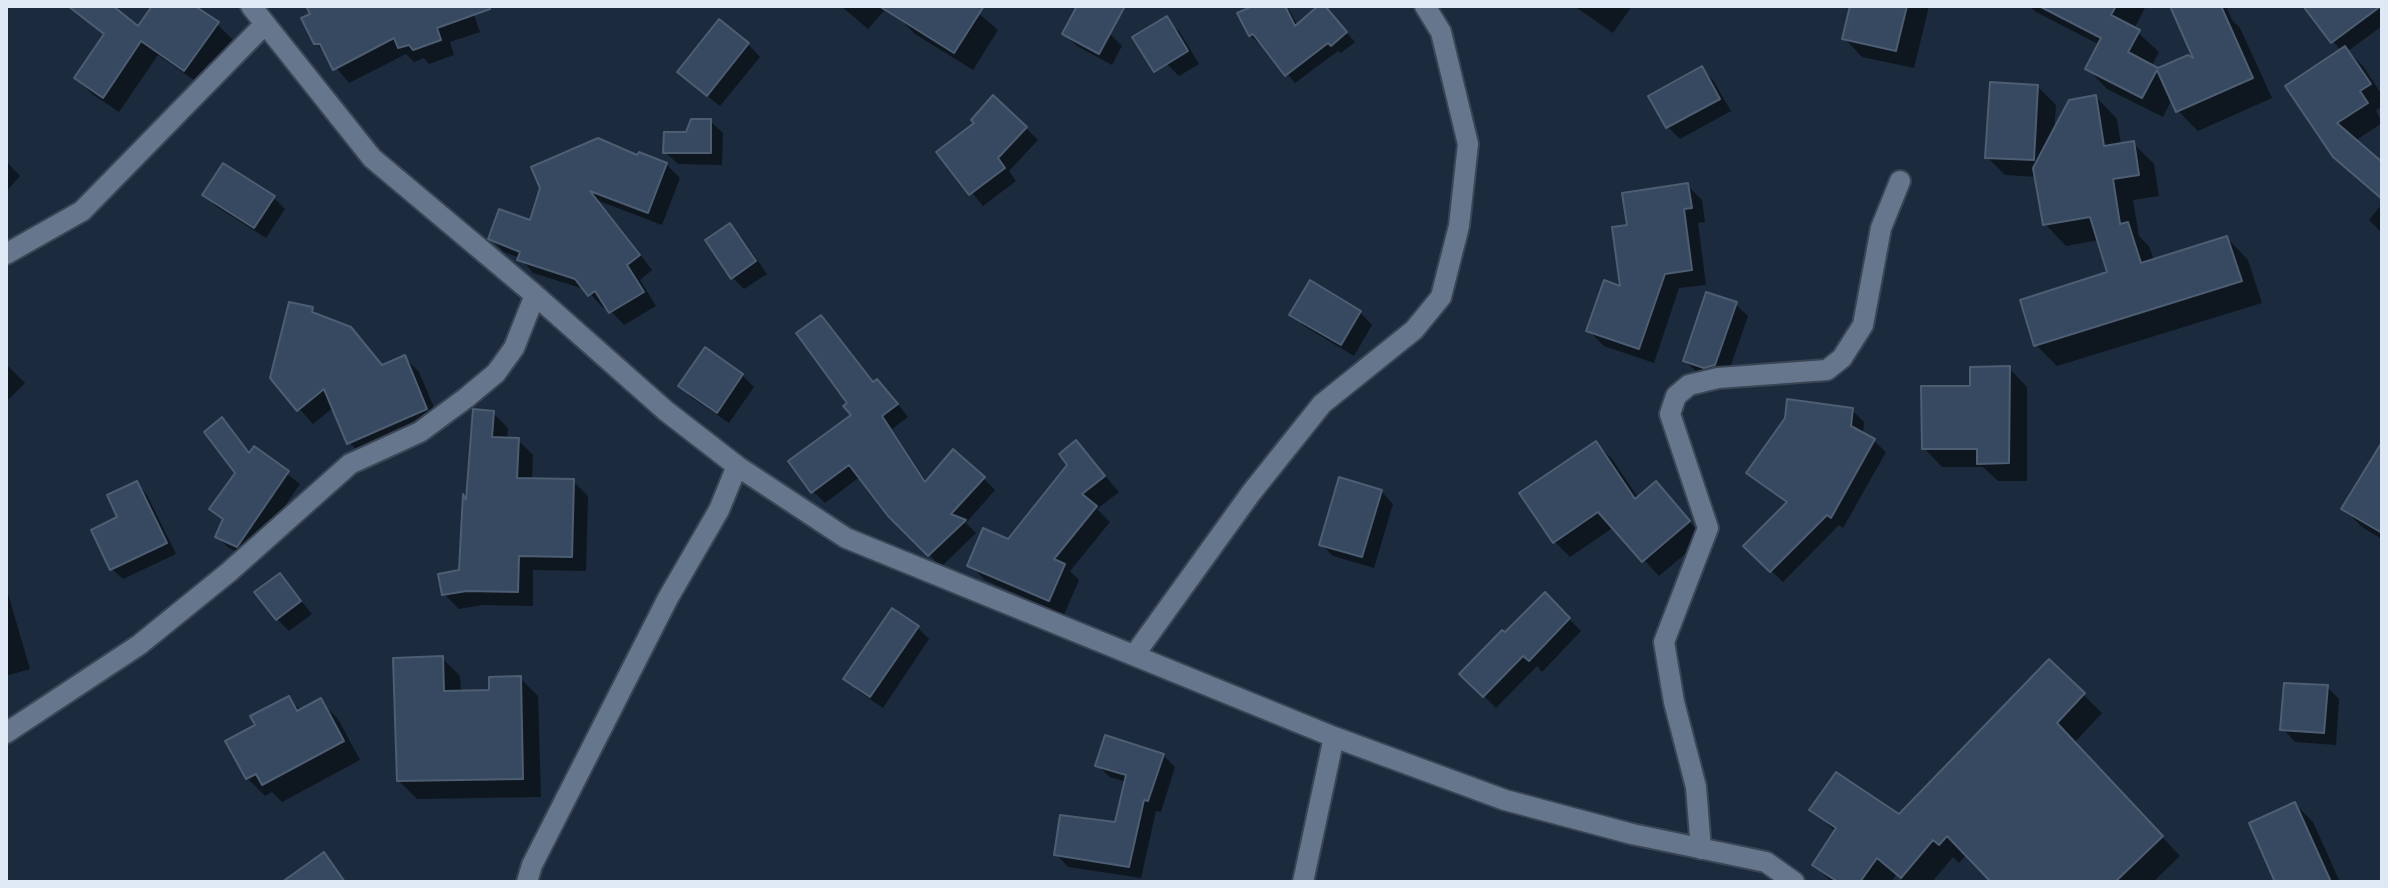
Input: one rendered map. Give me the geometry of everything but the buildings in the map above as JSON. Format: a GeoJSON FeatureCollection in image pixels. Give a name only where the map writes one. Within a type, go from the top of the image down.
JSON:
{"type":"FeatureCollection","features":[{"type":"Feature","properties":{"kind":"street"},"geometry":{"type":"LineString","coordinates":[[251,6],[372,158],[535,295],[666,411],[737,466],[846,538],[1334,737],[1505,800],[1632,834],[1766,862],[1794,882]]}},
{"type":"Feature","properties":{"kind":"street"},"geometry":{"type":"LineString","coordinates":[[1135,654],[1251,493],[1322,404],[1414,330],[1441,297],[1459,226],[1468,144],[1441,32],[1425,6]]}},
{"type":"Feature","properties":{"kind":"street"},"geometry":{"type":"LineString","coordinates":[[6,254],[82,211],[265,24]]}},
{"type":"Feature","properties":{"kind":"street"},"geometry":{"type":"LineString","coordinates":[[1701,849],[1696,787],[1674,702],[1664,642],[1708,528],[1670,414],[1676,396],[1689,385],[1718,378],[1827,370],[1842,358],[1863,325],[1881,228],[1900,181]]}},
{"type":"Feature","properties":{"kind":"street"},"geometry":{"type":"LineString","coordinates":[[6,733],[139,645],[229,572],[350,464],[420,432],[466,398],[496,373],[514,348],[535,295]]}},
{"type":"Feature","properties":{"kind":"street"},"geometry":{"type":"LineString","coordinates":[[527,882],[532,865],[668,598],[719,510],[737,466]]}},
{"type":"Feature","properties":{"kind":"street"},"geometry":{"type":"LineString","coordinates":[[1303,882],[1334,737]]}}]}
